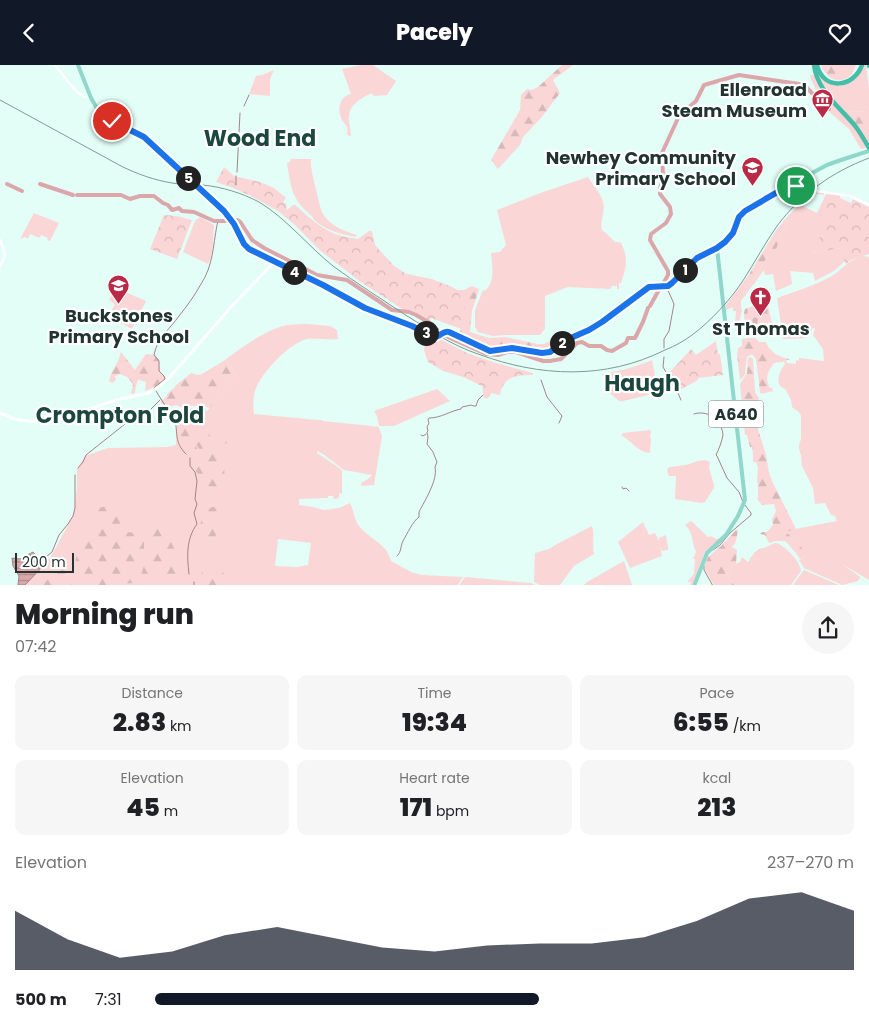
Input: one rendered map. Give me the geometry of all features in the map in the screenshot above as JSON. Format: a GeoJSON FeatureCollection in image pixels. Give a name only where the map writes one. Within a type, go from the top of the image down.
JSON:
{"type":"FeatureCollection","features":[{"type":"Feature","properties":{"kind":"highway"},"geometry":{"type":"LineString","coordinates":[[816,65],[819,72],[826,79],[838,84],[854,78],[862,65]]}},
{"type":"Feature","properties":{"kind":"highway"},"geometry":{"type":"LineString","coordinates":[[816,65],[815,71],[822,87],[856,127],[869,150]]}},
{"type":"Feature","properties":{"kind":"main road"},"geometry":{"type":"LineString","coordinates":[[78,65],[95,107],[112,121],[144,137],[227,215],[246,247],[367,309],[412,326],[434,337],[444,332],[449,332],[490,351],[512,348],[542,353],[550,352],[566,340],[602,322],[649,287],[668,286],[697,258],[717,248],[731,235],[739,217],[745,211],[793,183],[831,164],[869,150]]}},
{"type":"Feature","properties":{"kind":"main road","name":"A640"},"geometry":{"type":"LineString","coordinates":[[694,585],[707,553],[724,538],[745,502],[717,248]]}},
{"type":"Feature","properties":{"kind":"main road"},"geometry":{"type":"LineString","coordinates":[[0,413],[14,419],[36,422],[64,417],[120,399],[149,393],[169,378],[231,307],[274,262]]}},
{"type":"Feature","properties":{"kind":"street"},"geometry":{"type":"LineString","coordinates":[[55,65],[82,96],[90,96]]}},
{"type":"Feature","properties":{"kind":"street"},"geometry":{"type":"LineString","coordinates":[[793,183],[799,188],[850,196],[869,205]]}},
{"type":"Feature","properties":{"kind":"street"},"geometry":{"type":"LineString","coordinates":[[0,240],[5,255],[0,266]]}},
{"type":"Feature","properties":{"kind":"green space"},"geometry":{"type":"Polygon","coordinates":[[[361,65],[373,65],[396,81],[387,95],[374,96],[372,93],[354,104],[349,115],[351,136],[347,135],[346,125],[340,116],[339,108],[342,100],[351,94],[342,69],[361,65]]]}},
{"type":"Feature","properties":{"kind":"green space"},"geometry":{"type":"Polygon","coordinates":[[[562,65],[573,65],[553,80],[560,93],[541,118],[523,137],[520,145],[498,169],[491,160],[520,110],[521,95],[527,89],[532,90],[538,87],[562,65]]]}},
{"type":"Feature","properties":{"kind":"green space"},"geometry":{"type":"Polygon","coordinates":[[[821,65],[856,65],[851,75],[845,79],[837,80],[832,79],[821,65]]]}},
{"type":"Feature","properties":{"kind":"green space"},"geometry":{"type":"Polygon","coordinates":[[[863,65],[866,65],[869,88],[869,111],[846,112],[830,94],[817,73],[823,78],[844,84],[863,65]]]}},
{"type":"Feature","properties":{"kind":"green space"},"geometry":{"type":"Polygon","coordinates":[[[274,70],[270,79],[270,96],[249,94],[256,76],[274,70]]]}},
{"type":"Feature","properties":{"kind":"green space"},"geometry":{"type":"Polygon","coordinates":[[[810,75],[814,75],[859,133],[866,148],[861,149],[849,129],[826,109],[829,110],[830,108],[816,89],[810,75]]]}},
{"type":"Feature","properties":{"kind":"green space"},"geometry":{"type":"Polygon","coordinates":[[[869,111],[869,146],[845,112],[869,111]]]}},
{"type":"Feature","properties":{"kind":"green space"},"geometry":{"type":"Polygon","coordinates":[[[291,159],[311,159],[312,174],[322,212],[328,221],[357,235],[355,237],[328,229],[313,219],[301,205],[294,193],[290,180],[287,163],[291,159]]]}},
{"type":"Feature","properties":{"kind":"green space"},"geometry":{"type":"Polygon","coordinates":[[[224,167],[234,176],[260,182],[274,188],[286,198],[283,202],[286,204],[287,210],[295,205],[316,223],[331,232],[358,239],[372,231],[375,245],[394,266],[406,274],[431,279],[457,290],[471,321],[459,328],[431,318],[429,321],[401,308],[361,282],[321,251],[278,211],[251,196],[216,182],[224,167]]]}},
{"type":"Feature","properties":{"kind":"green space"},"geometry":{"type":"Polygon","coordinates":[[[588,177],[603,202],[602,230],[615,242],[621,243],[625,254],[625,268],[621,283],[619,283],[619,289],[617,289],[617,286],[612,286],[610,289],[568,287],[545,296],[545,329],[540,335],[493,336],[478,332],[475,327],[475,310],[483,290],[485,291],[491,283],[493,273],[491,253],[500,252],[506,245],[497,210],[588,177]]]}},
{"type":"Feature","properties":{"kind":"green space"},"geometry":{"type":"Polygon","coordinates":[[[811,192],[824,193],[824,195],[812,193],[800,205],[828,218],[831,214],[816,251],[813,253],[841,248],[845,261],[834,271],[815,281],[813,273],[790,271],[792,284],[776,291],[773,274],[765,275],[764,270],[741,301],[742,310],[739,323],[735,323],[736,311],[733,311],[733,307],[726,310],[726,305],[748,276],[749,279],[744,295],[788,223],[785,219],[811,192]]]}},
{"type":"Feature","properties":{"kind":"green space"},"geometry":{"type":"Polygon","coordinates":[[[826,194],[840,195],[840,198],[851,203],[853,199],[869,207],[869,254],[846,264],[841,248],[813,253],[828,219],[817,213],[826,194]]]}},
{"type":"Feature","properties":{"kind":"green space"},"geometry":{"type":"Polygon","coordinates":[[[295,205],[316,223],[331,232],[347,238],[373,237],[375,245],[384,257],[406,274],[431,279],[457,290],[464,290],[472,286],[479,289],[472,311],[470,332],[489,338],[505,337],[538,344],[544,344],[563,334],[567,338],[547,351],[514,347],[491,350],[458,335],[461,329],[452,324],[431,318],[429,321],[401,308],[361,282],[321,251],[295,225],[293,210],[295,205]]]}},
{"type":"Feature","properties":{"kind":"green space"},"geometry":{"type":"Polygon","coordinates":[[[34,213],[59,223],[50,241],[41,235],[39,238],[30,234],[28,239],[25,237],[20,239],[34,213]]]}},
{"type":"Feature","properties":{"kind":"green space"},"geometry":{"type":"Polygon","coordinates":[[[164,215],[192,220],[177,259],[150,249],[164,215]]]}},
{"type":"Feature","properties":{"kind":"green space"},"geometry":{"type":"Polygon","coordinates":[[[200,217],[214,225],[212,250],[208,264],[183,252],[195,221],[200,217]]]}},
{"type":"Feature","properties":{"kind":"green space"},"geometry":{"type":"Polygon","coordinates":[[[785,219],[788,223],[780,236],[776,250],[772,256],[768,256],[744,295],[749,279],[748,276],[785,219]]]}},
{"type":"Feature","properties":{"kind":"green space"},"geometry":{"type":"Polygon","coordinates":[[[863,256],[869,257],[869,580],[842,564],[860,578],[858,581],[842,585],[804,568],[799,560],[805,557],[794,539],[785,531],[837,521],[835,516],[831,515],[825,503],[815,504],[813,488],[802,466],[799,448],[801,416],[792,407],[786,390],[779,384],[780,374],[785,364],[784,361],[796,364],[796,360],[799,361],[799,358],[824,361],[823,349],[813,335],[815,328],[807,337],[783,339],[777,298],[824,280],[853,260],[863,256]]]}},
{"type":"Feature","properties":{"kind":"green space"},"geometry":{"type":"Polygon","coordinates":[[[125,292],[146,301],[132,329],[108,317],[115,304],[109,300],[111,296],[117,299],[121,298],[125,292]]]}},
{"type":"Feature","properties":{"kind":"green space"},"geometry":{"type":"Polygon","coordinates":[[[767,301],[772,323],[745,326],[745,309],[767,301]]]}},
{"type":"Feature","properties":{"kind":"green space"},"geometry":{"type":"Polygon","coordinates":[[[288,325],[330,326],[337,330],[338,339],[307,339],[292,346],[276,360],[263,376],[255,391],[254,414],[377,426],[382,436],[374,485],[361,486],[361,483],[372,475],[344,470],[317,451],[317,453],[341,469],[342,493],[339,494],[337,499],[334,499],[333,496],[328,496],[328,498],[299,499],[299,505],[324,510],[339,508],[350,503],[359,526],[386,550],[391,561],[411,572],[421,575],[463,577],[458,585],[25,585],[53,553],[73,516],[77,488],[77,469],[85,456],[108,448],[168,447],[176,445],[177,423],[205,414],[236,373],[225,360],[255,339],[272,330],[288,325]],[[278,539],[275,566],[297,567],[308,565],[311,543],[278,539]]]}},
{"type":"Feature","properties":{"kind":"green space"},"geometry":{"type":"Polygon","coordinates":[[[421,332],[438,338],[467,353],[533,373],[533,375],[516,376],[504,384],[500,395],[491,393],[487,399],[484,398],[482,386],[463,377],[443,371],[428,362],[424,350],[425,343],[420,339],[421,332]]]}},
{"type":"Feature","properties":{"kind":"green space"},"geometry":{"type":"Polygon","coordinates":[[[755,338],[759,342],[766,342],[776,354],[790,359],[774,363],[770,369],[767,380],[769,387],[773,391],[761,394],[756,359],[752,354],[747,357],[745,373],[740,380],[738,348],[742,346],[742,339],[755,338]]]}},
{"type":"Feature","properties":{"kind":"green space"},"geometry":{"type":"Polygon","coordinates":[[[716,341],[723,375],[698,378],[698,380],[678,391],[668,374],[691,349],[696,355],[716,341]]]}},
{"type":"Feature","properties":{"kind":"green space"},"geometry":{"type":"Polygon","coordinates":[[[121,352],[135,370],[146,354],[155,355],[159,360],[160,371],[166,378],[155,387],[145,391],[146,382],[138,380],[135,393],[131,394],[133,384],[127,377],[120,374],[115,376],[116,380],[112,383],[109,381],[121,352]]]}},
{"type":"Feature","properties":{"kind":"green space"},"geometry":{"type":"Polygon","coordinates":[[[748,358],[753,359],[755,392],[759,398],[755,408],[757,426],[772,481],[796,529],[786,532],[803,549],[805,557],[800,559],[785,541],[769,543],[765,535],[760,534],[767,532],[773,525],[772,519],[776,511],[774,504],[762,505],[757,499],[758,467],[756,462],[753,462],[752,447],[750,447],[747,435],[745,435],[740,384],[747,373],[748,358]]]}},
{"type":"Feature","properties":{"kind":"green space"},"geometry":{"type":"Polygon","coordinates":[[[225,360],[236,373],[210,408],[190,406],[183,408],[176,405],[166,408],[160,402],[191,373],[202,374],[225,360]]]}},
{"type":"Feature","properties":{"kind":"green space"},"geometry":{"type":"Polygon","coordinates":[[[652,360],[657,393],[619,401],[606,390],[610,380],[603,377],[602,374],[628,369],[652,360]]]}},
{"type":"Feature","properties":{"kind":"green space"},"geometry":{"type":"Polygon","coordinates":[[[437,389],[450,401],[394,426],[379,426],[374,411],[437,389]]]}},
{"type":"Feature","properties":{"kind":"green space"},"geometry":{"type":"Polygon","coordinates":[[[197,408],[210,413],[211,422],[202,422],[209,430],[210,437],[197,436],[190,438],[185,443],[184,448],[182,448],[179,441],[177,420],[171,409],[197,408]]]}},
{"type":"Feature","properties":{"kind":"green space"},"geometry":{"type":"Polygon","coordinates":[[[650,430],[650,453],[638,448],[621,435],[623,433],[650,430]]]}},
{"type":"Feature","properties":{"kind":"green space"},"geometry":{"type":"Polygon","coordinates":[[[229,439],[230,442],[203,454],[193,440],[210,440],[229,439]]]}},
{"type":"Feature","properties":{"kind":"green space"},"geometry":{"type":"Polygon","coordinates":[[[191,441],[204,458],[207,458],[217,450],[220,455],[224,471],[222,493],[217,495],[210,493],[201,487],[188,450],[188,445],[191,441]]]}},
{"type":"Feature","properties":{"kind":"green space"},"geometry":{"type":"Polygon","coordinates":[[[705,460],[710,462],[709,468],[714,488],[705,502],[675,499],[676,476],[669,476],[667,470],[669,467],[705,460]]]}},
{"type":"Feature","properties":{"kind":"green space"},"geometry":{"type":"Polygon","coordinates":[[[107,506],[119,516],[122,529],[125,532],[142,533],[144,552],[141,565],[133,583],[122,585],[81,585],[76,564],[78,550],[82,553],[85,545],[81,543],[89,531],[93,533],[104,519],[94,509],[107,506]]]}},
{"type":"Feature","properties":{"kind":"green space"},"geometry":{"type":"Polygon","coordinates":[[[216,506],[219,508],[221,518],[218,531],[210,548],[199,538],[199,529],[205,512],[216,506]]]}},
{"type":"Feature","properties":{"kind":"green space"},"geometry":{"type":"Polygon","coordinates":[[[160,520],[188,576],[174,579],[170,576],[141,576],[152,539],[153,528],[160,520]]]}},
{"type":"Feature","properties":{"kind":"green space"},"geometry":{"type":"Polygon","coordinates":[[[691,521],[708,537],[722,538],[704,554],[693,585],[690,585],[691,582],[688,581],[694,574],[695,559],[693,559],[696,552],[691,534],[685,525],[691,521]]]}},
{"type":"Feature","properties":{"kind":"green space"},"geometry":{"type":"Polygon","coordinates":[[[643,522],[649,535],[655,533],[659,541],[659,538],[666,535],[668,550],[662,551],[660,546],[662,556],[630,568],[618,542],[643,522]]]}},
{"type":"Feature","properties":{"kind":"green space"},"geometry":{"type":"Polygon","coordinates":[[[592,526],[594,554],[574,566],[560,585],[540,585],[534,582],[535,553],[549,549],[592,526]]]}},
{"type":"Feature","properties":{"kind":"green space"},"geometry":{"type":"Polygon","coordinates":[[[737,529],[735,544],[732,547],[737,550],[736,564],[733,565],[730,572],[726,573],[734,585],[714,585],[705,570],[705,564],[708,557],[737,529]]]}},
{"type":"Feature","properties":{"kind":"green space"},"geometry":{"type":"Polygon","coordinates":[[[775,543],[787,550],[800,567],[801,571],[791,585],[734,585],[726,573],[730,572],[733,565],[740,562],[742,557],[748,562],[756,551],[775,543]]]}},
{"type":"Feature","properties":{"kind":"green space"},"geometry":{"type":"Polygon","coordinates":[[[624,561],[632,585],[584,585],[587,582],[624,561]]]}},
{"type":"Feature","properties":{"kind":"green space"},"geometry":{"type":"Polygon","coordinates":[[[208,563],[233,579],[233,585],[200,585],[198,579],[208,563]]]}},
{"type":"Feature","properties":{"kind":"green space"},"geometry":{"type":"Polygon","coordinates":[[[62,570],[71,572],[73,576],[72,585],[42,585],[55,573],[62,570]]]}},
{"type":"Feature","properties":{"kind":"green space"},"geometry":{"type":"Polygon","coordinates":[[[804,570],[839,585],[793,585],[804,570]]]}},
{"type":"Feature","properties":{"kind":"green space"},"geometry":{"type":"Polygon","coordinates":[[[465,577],[531,583],[535,585],[459,585],[465,577]]]}},
{"type":"Feature","properties":{"kind":"shaded area"},"geometry":{"type":"Polygon","coordinates":[[[33,552],[44,565],[25,585],[18,585],[19,576],[13,566],[12,558],[20,559],[33,552]]]}},
{"type":"Feature","properties":{"kind":"waterway"},"geometry":{"type":"LineString","coordinates":[[663,284],[668,271],[650,240],[651,234],[666,223],[671,214],[670,207],[660,194],[663,175],[662,153],[679,116],[696,101],[704,85],[739,75],[799,84],[805,86],[829,109]]}},
{"type":"Feature","properties":{"kind":"waterway"},"geometry":{"type":"LineString","coordinates":[[244,106],[249,95]]}},
{"type":"Feature","properties":{"kind":"waterway"},"geometry":{"type":"LineString","coordinates":[[237,172],[240,113]]}},
{"type":"Feature","properties":{"kind":"waterway"},"geometry":{"type":"LineString","coordinates":[[236,176],[236,185]]}},
{"type":"Feature","properties":{"kind":"waterway"},"geometry":{"type":"LineString","coordinates":[[7,184],[22,191]]}},
{"type":"Feature","properties":{"kind":"waterway"},"geometry":{"type":"LineString","coordinates":[[40,184],[73,195]]}},
{"type":"Feature","properties":{"kind":"waterway"},"geometry":{"type":"LineString","coordinates":[[77,195],[121,195],[130,199],[140,196],[154,196],[172,210],[179,208],[182,211],[194,212],[214,221],[227,221]]}},
{"type":"Feature","properties":{"kind":"waterway"},"geometry":{"type":"LineString","coordinates":[[154,388],[165,379],[159,371],[159,361],[154,355],[158,344],[188,304],[205,277],[212,256],[217,225],[222,220]]}},
{"type":"Feature","properties":{"kind":"waterway"},"geometry":{"type":"LineString","coordinates":[[236,220],[241,223],[252,240],[264,248],[317,275],[347,280],[392,310],[409,312],[416,315],[450,338],[486,354],[498,355],[516,352],[543,361],[550,361],[561,359],[577,343],[582,342],[589,346],[601,346],[612,351],[626,343],[628,338],[635,338],[648,308]]}},
{"type":"Feature","properties":{"kind":"waterway"},"geometry":{"type":"LineString","coordinates":[[664,280],[666,284]]}},
{"type":"Feature","properties":{"kind":"waterway"},"geometry":{"type":"LineString","coordinates":[[650,306],[660,288]]}},
{"type":"Feature","properties":{"kind":"waterway"},"geometry":{"type":"LineString","coordinates":[[664,348],[664,339],[669,331],[674,304],[667,288]]}},
{"type":"Feature","properties":{"kind":"waterway"},"geometry":{"type":"LineString","coordinates":[[664,357],[663,367],[681,400]]}},
{"type":"Feature","properties":{"kind":"waterway"},"geometry":{"type":"LineString","coordinates":[[541,380],[547,397],[562,416],[559,423]]}},
{"type":"Feature","properties":{"kind":"waterway"},"geometry":{"type":"LineString","coordinates":[[156,391],[166,407]]}},
{"type":"Feature","properties":{"kind":"waterway"},"geometry":{"type":"LineString","coordinates":[[397,556],[408,531],[419,517],[419,512],[435,478],[437,462],[427,444],[429,418],[441,416],[462,407],[476,406],[478,400],[483,395]]}},
{"type":"Feature","properties":{"kind":"waterway"},"geometry":{"type":"LineString","coordinates":[[150,410],[160,400]]}},
{"type":"Feature","properties":{"kind":"waterway"},"geometry":{"type":"LineString","coordinates":[[694,414],[710,415],[721,427],[723,435],[716,455],[727,478],[739,492],[743,502]]}},
{"type":"Feature","properties":{"kind":"waterway"},"geometry":{"type":"LineString","coordinates":[[175,419],[178,442],[186,454]]}},
{"type":"Feature","properties":{"kind":"waterway"},"geometry":{"type":"LineString","coordinates":[[78,468],[86,455],[125,424]]}},
{"type":"Feature","properties":{"kind":"waterway"},"geometry":{"type":"LineString","coordinates":[[421,435],[426,434]]}},
{"type":"Feature","properties":{"kind":"waterway"},"geometry":{"type":"LineString","coordinates":[[189,574],[189,542],[197,524],[194,513],[197,504],[195,499],[197,481],[195,472],[190,466],[190,458]]}},
{"type":"Feature","properties":{"kind":"waterway"},"geometry":{"type":"LineString","coordinates":[[40,562],[52,552],[59,535],[73,516],[75,508],[75,475]]}},
{"type":"Feature","properties":{"kind":"waterway"},"geometry":{"type":"LineString","coordinates":[[622,487],[629,491]]}},
{"type":"Feature","properties":{"kind":"waterway"},"geometry":{"type":"LineString","coordinates":[[713,550],[751,515],[745,505]]}},
{"type":"Feature","properties":{"kind":"waterway"},"geometry":{"type":"LineString","coordinates":[[704,566],[704,570],[712,585]]}},
{"type":"Feature","properties":{"kind":"tram line"},"geometry":{"type":"LineString","coordinates":[[0,100],[139,174],[172,183],[217,187],[239,193],[259,202],[279,216],[333,266],[440,336],[458,346],[501,362],[549,371],[596,371],[619,367],[642,360],[686,339],[699,330],[733,294],[777,226],[796,204],[830,177],[869,158]]}},
{"type":"Feature","properties":{"kind":"place","name":"Ellenroad Steam Museum"},"geometry":{"type":"Point","coordinates":[823,118]}},
{"type":"Feature","properties":{"kind":"place","name":"Newhey Community Primary School"},"geometry":{"type":"Point","coordinates":[752,186]}},
{"type":"Feature","properties":{"kind":"place","name":"Buckstones Primary School"},"geometry":{"type":"Point","coordinates":[119,304]}},
{"type":"Feature","properties":{"kind":"place","name":"St Thomas"},"geometry":{"type":"Point","coordinates":[761,317]}},
{"type":"Feature","properties":{"kind":"district","name":"Wood End"},"geometry":{"type":"Point","coordinates":[260,138]}},
{"type":"Feature","properties":{"kind":"district","name":"Haugh"},"geometry":{"type":"Point","coordinates":[642,383]}},
{"type":"Feature","properties":{"kind":"district","name":"Crompton Fold"},"geometry":{"type":"Point","coordinates":[120,415]}},
{"type":"Feature","properties":{"kind":"route"},"geometry":{"type":"LineString","coordinates":[[112,121],[144,137],[224,211],[234,224],[241,240],[249,249],[379,314],[412,326],[434,337],[444,332],[449,332],[490,351],[512,348],[542,353],[550,352],[566,340],[602,322],[649,287],[668,286],[697,258],[725,242],[733,233],[739,217],[745,211],[793,183],[796,186]]}}]}
